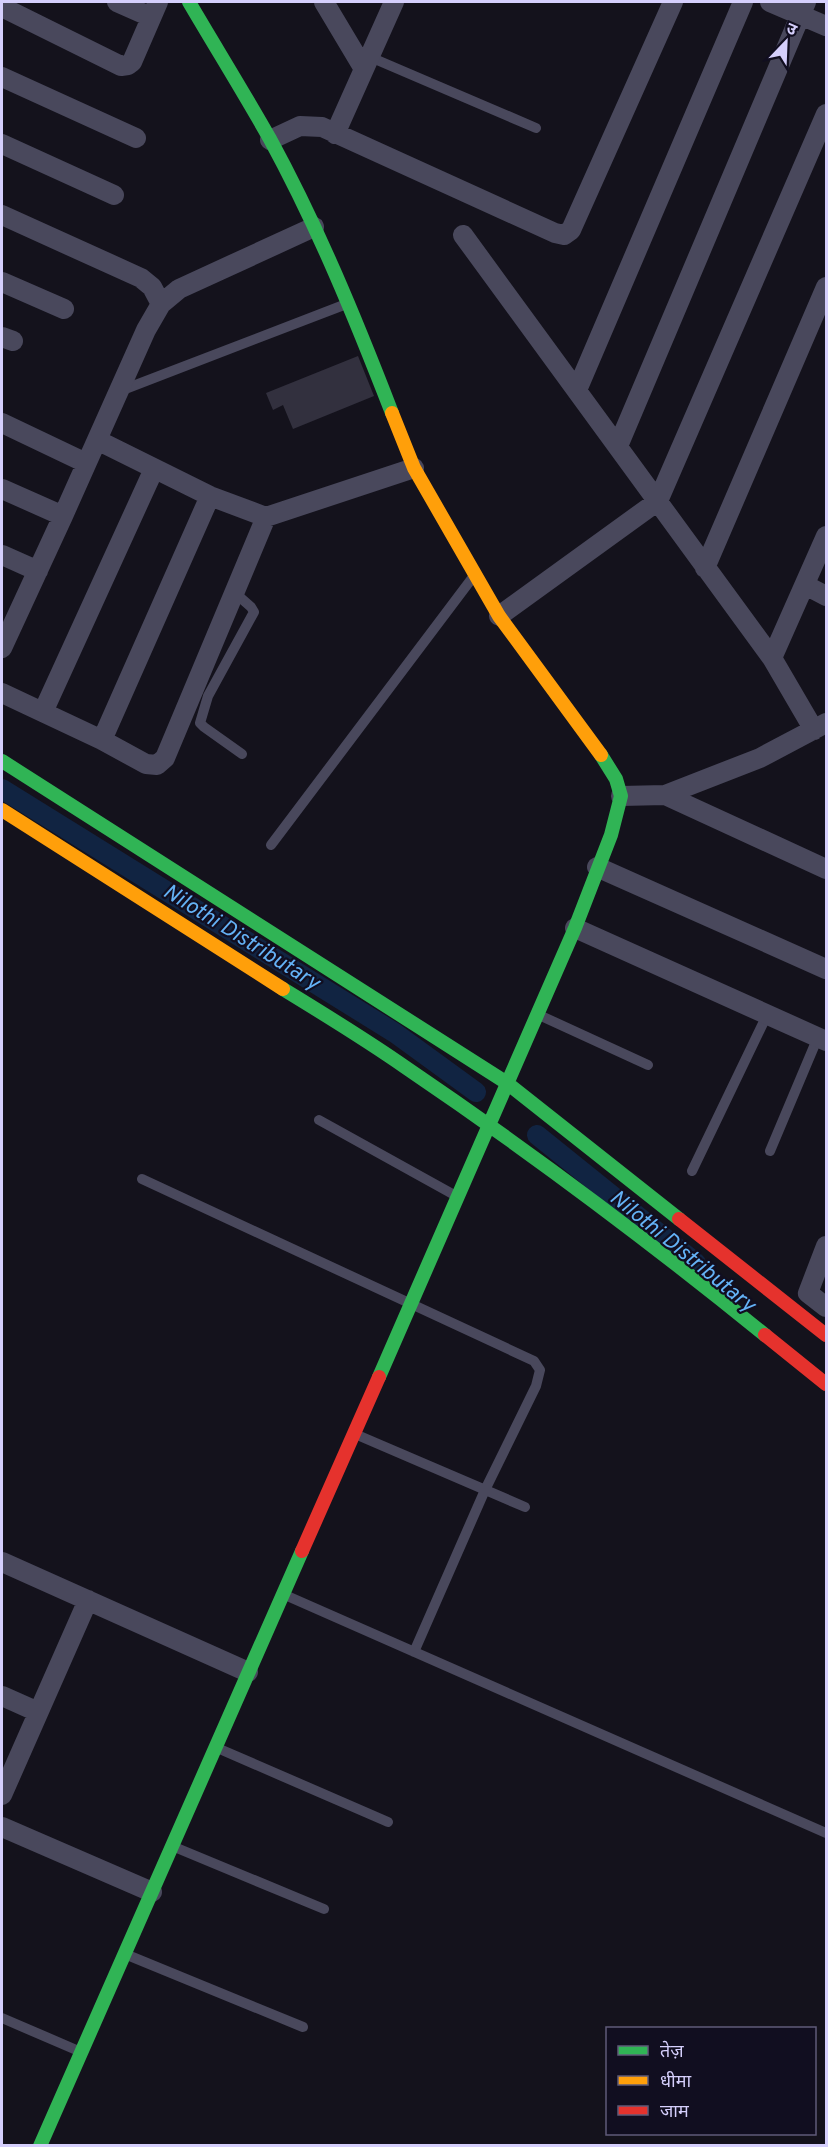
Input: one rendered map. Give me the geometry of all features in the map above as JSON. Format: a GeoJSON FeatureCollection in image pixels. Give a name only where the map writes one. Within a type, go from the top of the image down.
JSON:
{"type":"FeatureCollection","features":[{"type":"Feature","properties":{"kind":"street"},"geometry":{"type":"LineString","coordinates":[[2,7],[121,66],[132,62],[154,9],[117,2]]}},
{"type":"Feature","properties":{"kind":"street"},"geometry":{"type":"LineString","coordinates":[[40,2145],[575,928],[611,835],[621,796],[616,779],[608,765],[499,616],[414,468],[350,302],[314,227],[270,140],[189,2]]}},
{"type":"Feature","properties":{"kind":"street"},"geometry":{"type":"LineString","coordinates":[[324,2],[367,63]]}},
{"type":"Feature","properties":{"kind":"street"},"geometry":{"type":"LineString","coordinates":[[335,134],[394,2]]}},
{"type":"Feature","properties":{"kind":"street"},"geometry":{"type":"LineString","coordinates":[[270,140],[300,126],[322,127],[555,233],[564,235],[571,230],[673,2]]}},
{"type":"Feature","properties":{"kind":"street"},"geometry":{"type":"LineString","coordinates":[[577,390],[743,2]]}},
{"type":"Feature","properties":{"kind":"street"},"geometry":{"type":"LineString","coordinates":[[770,2],[803,8],[826,26]]}},
{"type":"Feature","properties":{"kind":"street"},"geometry":{"type":"LineString","coordinates":[[618,446],[803,8]]}},
{"type":"Feature","properties":{"kind":"street"},"geometry":{"type":"LineString","coordinates":[[2,77],[136,138]]}},
{"type":"Feature","properties":{"kind":"street"},"geometry":{"type":"LineString","coordinates":[[499,616],[658,501],[826,114]]}},
{"type":"Feature","properties":{"kind":"street"},"geometry":{"type":"LineString","coordinates":[[2,144],[114,195]]}},
{"type":"Feature","properties":{"kind":"street"},"geometry":{"type":"LineString","coordinates":[[2,215],[141,278],[152,287],[160,304]]}},
{"type":"Feature","properties":{"kind":"street"},"geometry":{"type":"LineString","coordinates":[[2,646],[146,330],[160,304],[179,289],[314,227]]}},
{"type":"Feature","properties":{"kind":"street"},"geometry":{"type":"LineString","coordinates":[[463,235],[820,727],[760,758],[665,795],[621,796]]}},
{"type":"Feature","properties":{"kind":"street"},"geometry":{"type":"LineString","coordinates":[[2,282],[64,309]]}},
{"type":"Feature","properties":{"kind":"street"},"geometry":{"type":"LineString","coordinates":[[705,568],[826,287]]}},
{"type":"Feature","properties":{"kind":"street"},"geometry":{"type":"LineString","coordinates":[[2,423],[86,463]]}},
{"type":"Feature","properties":{"kind":"street"},"geometry":{"type":"LineString","coordinates":[[97,440],[210,496],[266,518],[414,468]]}},
{"type":"Feature","properties":{"kind":"street"},"geometry":{"type":"LineString","coordinates":[[43,712],[154,469]]}},
{"type":"Feature","properties":{"kind":"street"},"geometry":{"type":"LineString","coordinates":[[2,489],[63,516]]}},
{"type":"Feature","properties":{"kind":"street"},"geometry":{"type":"LineString","coordinates":[[102,740],[210,496]]}},
{"type":"Feature","properties":{"kind":"street"},"geometry":{"type":"LineString","coordinates":[[2,693],[102,740],[146,764],[157,765],[165,758],[266,518]]}},
{"type":"Feature","properties":{"kind":"street"},"geometry":{"type":"LineString","coordinates":[[772,658],[826,536]]}},
{"type":"Feature","properties":{"kind":"street"},"geometry":{"type":"LineString","coordinates":[[2,555],[38,571]]}},
{"type":"Feature","properties":{"kind":"street"},"geometry":{"type":"LineString","coordinates":[[805,585],[826,596]]}},
{"type":"Feature","properties":{"kind":"street"},"geometry":{"type":"LineString","coordinates":[[2,761],[507,1083],[826,1335]]}},
{"type":"Feature","properties":{"kind":"street"},"geometry":{"type":"LineString","coordinates":[[665,795],[826,868]]}},
{"type":"Feature","properties":{"kind":"street"},"geometry":{"type":"LineString","coordinates":[[2,810],[403,1065],[490,1125],[691,1275],[826,1384]]}},
{"type":"Feature","properties":{"kind":"street"},"geometry":{"type":"LineString","coordinates":[[597,867],[826,969]]}},
{"type":"Feature","properties":{"kind":"street"},"geometry":{"type":"LineString","coordinates":[[575,928],[822,1040]]}},
{"type":"Feature","properties":{"kind":"street"},"geometry":{"type":"LineString","coordinates":[[798,1311],[826,1250]]}},
{"type":"Feature","properties":{"kind":"street"},"geometry":{"type":"LineString","coordinates":[[808,1293],[826,1307]]}},
{"type":"Feature","properties":{"kind":"street"},"geometry":{"type":"LineString","coordinates":[[2,1562],[248,1672]]}},
{"type":"Feature","properties":{"kind":"street"},"geometry":{"type":"LineString","coordinates":[[2,1795],[88,1600]]}},
{"type":"Feature","properties":{"kind":"street"},"geometry":{"type":"LineString","coordinates":[[2,1696],[38,1712]]}},
{"type":"Feature","properties":{"kind":"street"},"geometry":{"type":"LineString","coordinates":[[2,1827],[152,1892]]}},
{"type":"Feature","properties":{"kind":"lane"},"geometry":{"type":"LineString","coordinates":[[367,63],[536,128]]}},
{"type":"Feature","properties":{"kind":"lane"},"geometry":{"type":"LineString","coordinates":[[118,392],[350,302]]}},
{"type":"Feature","properties":{"kind":"lane"},"geometry":{"type":"LineString","coordinates":[[271,845],[475,574]]}},
{"type":"Feature","properties":{"kind":"lane"},"geometry":{"type":"LineString","coordinates":[[234,592],[254,612],[208,696],[200,723],[242,754]]}},
{"type":"Feature","properties":{"kind":"lane"},"geometry":{"type":"LineString","coordinates":[[537,1014],[648,1065]]}},
{"type":"Feature","properties":{"kind":"lane"},"geometry":{"type":"LineString","coordinates":[[692,1171],[767,1015]]}},
{"type":"Feature","properties":{"kind":"lane"},"geometry":{"type":"LineString","coordinates":[[770,1151],[822,1040]]}},
{"type":"Feature","properties":{"kind":"lane"},"geometry":{"type":"LineString","coordinates":[[319,1120],[458,1198]]}},
{"type":"Feature","properties":{"kind":"lane"},"geometry":{"type":"LineString","coordinates":[[142,1179],[534,1361],[540,1370],[536,1386],[485,1490],[414,1652]]}},
{"type":"Feature","properties":{"kind":"lane"},"geometry":{"type":"LineString","coordinates":[[354,1434],[525,1507]]}},
{"type":"Feature","properties":{"kind":"lane"},"geometry":{"type":"LineString","coordinates":[[282,1594],[826,1833]]}},
{"type":"Feature","properties":{"kind":"lane"},"geometry":{"type":"LineString","coordinates":[[215,1747],[388,1822]]}},
{"type":"Feature","properties":{"kind":"lane"},"geometry":{"type":"LineString","coordinates":[[172,1846],[324,1909]]}},
{"type":"Feature","properties":{"kind":"lane"},"geometry":{"type":"LineString","coordinates":[[124,1954],[303,2027]]}},
{"type":"Feature","properties":{"kind":"lane"},"geometry":{"type":"LineString","coordinates":[[2,2018],[81,2052]]}},
{"type":"Feature","properties":{"kind":"building"},"geometry":{"type":"Polygon","coordinates":[[[358,356],[374,396],[293,429],[283,405],[273,410],[266,393],[358,356]]]}},
{"type":"Feature","properties":{"kind":"waterway","name":"Nilothi Distributary"},"geometry":{"type":"LineString","coordinates":[[2,789],[395,1033],[476,1092]]}},
{"type":"Feature","properties":{"kind":"waterway","name":"Nilothi Distributary"},"geometry":{"type":"LineString","coordinates":[[537,1135],[696,1263]]}},
{"type":"Feature","properties":{"kind":"traffic: fast"},"geometry":{"type":"LineString","coordinates":[[189,2],[288,172],[350,309],[392,413]]}},
{"type":"Feature","properties":{"kind":"traffic: fast"},"geometry":{"type":"LineString","coordinates":[[379,1377],[575,928],[611,835],[621,796],[616,779],[601,755]]}},
{"type":"Feature","properties":{"kind":"traffic: fast"},"geometry":{"type":"LineString","coordinates":[[2,761],[507,1083],[679,1219]]}},
{"type":"Feature","properties":{"kind":"traffic: fast"},"geometry":{"type":"LineString","coordinates":[[283,989],[375,1047],[543,1164],[633,1231],[765,1335]]}},
{"type":"Feature","properties":{"kind":"traffic: fast"},"geometry":{"type":"LineString","coordinates":[[40,2146],[302,1551]]}},
{"type":"Feature","properties":{"kind":"traffic: slow"},"geometry":{"type":"LineString","coordinates":[[392,413],[414,468],[499,616],[601,755]]}},
{"type":"Feature","properties":{"kind":"traffic: slow"},"geometry":{"type":"LineString","coordinates":[[2,810],[283,989]]}},
{"type":"Feature","properties":{"kind":"traffic: jam"},"geometry":{"type":"LineString","coordinates":[[679,1219],[826,1335]]}},
{"type":"Feature","properties":{"kind":"traffic: jam"},"geometry":{"type":"LineString","coordinates":[[765,1335],[826,1384]]}},
{"type":"Feature","properties":{"kind":"traffic: jam"},"geometry":{"type":"LineString","coordinates":[[302,1551],[379,1377]]}}]}
